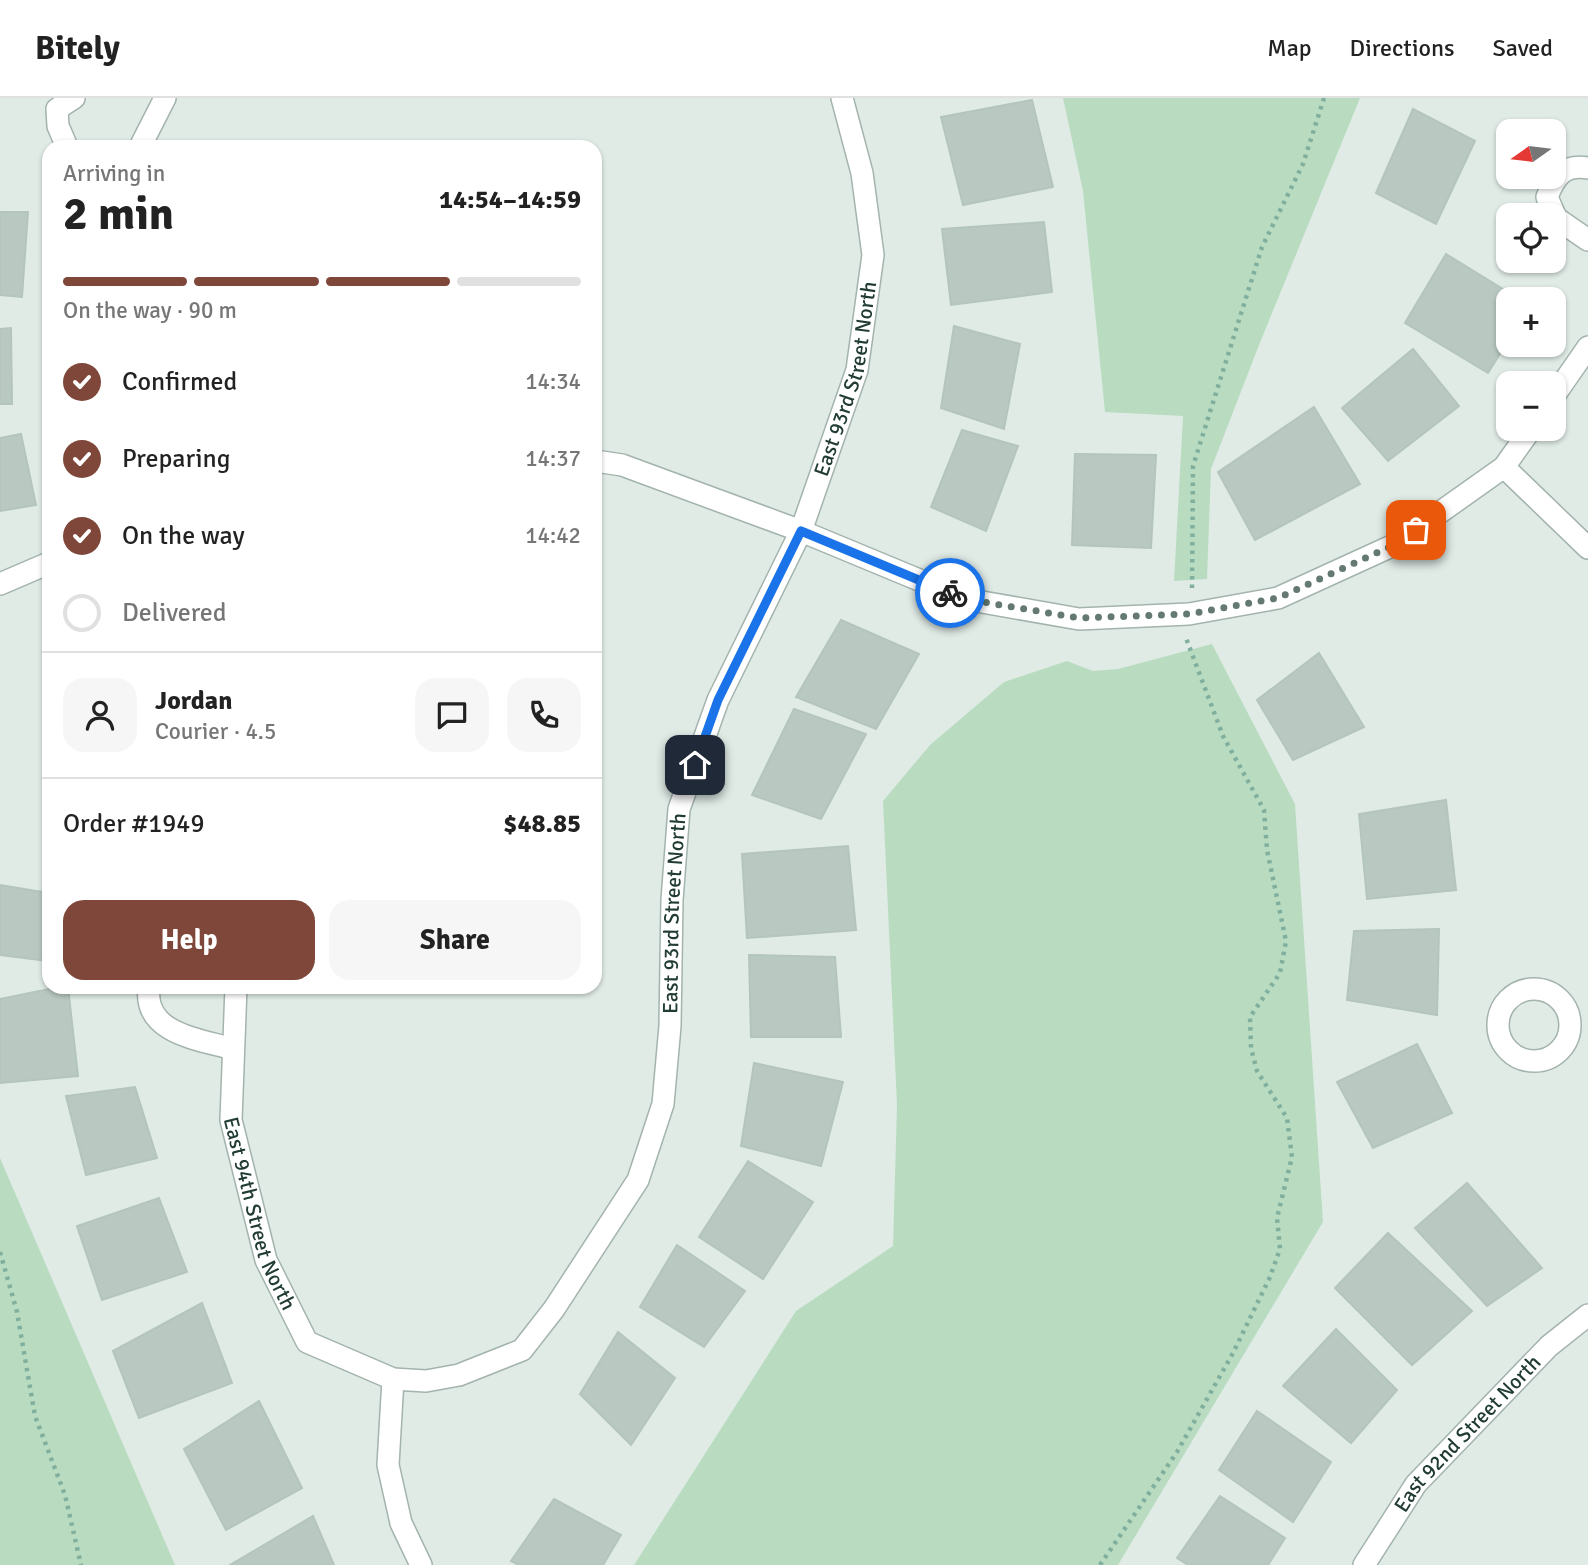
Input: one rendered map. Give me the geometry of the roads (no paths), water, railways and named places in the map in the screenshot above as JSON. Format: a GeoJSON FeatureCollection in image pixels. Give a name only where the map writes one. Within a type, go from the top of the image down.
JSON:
{"type":"FeatureCollection","features":[{"type":"Feature","properties":{"kind":"street"},"geometry":{"type":"LineString","coordinates":[[64,140],[58,126],[57,109],[74,98]]}},
{"type":"Feature","properties":{"kind":"street"},"geometry":{"type":"LineString","coordinates":[[144,140],[165,98]]}},
{"type":"Feature","properties":{"kind":"street","name":"East 93rd Street North"},"geometry":{"type":"LineString","coordinates":[[393,1379],[426,1381],[458,1375],[522,1350],[554,1309],[638,1180],[663,1104],[670,1026],[672,900],[679,809],[718,700],[801,531],[857,370],[873,255],[862,173],[842,98]]}},
{"type":"Feature","properties":{"kind":"street"},"geometry":{"type":"LineString","coordinates":[[1588,168],[1573,166],[1555,177],[1547,197],[1556,218],[1588,240]]}},
{"type":"Feature","properties":{"kind":"street"},"geometry":{"type":"LineString","coordinates":[[1566,379],[1588,347]]}},
{"type":"Feature","properties":{"kind":"street"},"geometry":{"type":"LineString","coordinates":[[602,462],[622,465],[801,531],[965,599],[1079,618],[1189,614],[1278,598],[1394,545],[1504,467],[1522,441]]}},
{"type":"Feature","properties":{"kind":"street"},"geometry":{"type":"LineString","coordinates":[[1504,467],[1588,548]]}},
{"type":"Feature","properties":{"kind":"street"},"geometry":{"type":"LineString","coordinates":[[0,584],[42,566]]}},
{"type":"Feature","properties":{"kind":"street"},"geometry":{"type":"LineString","coordinates":[[148,994],[154,1017],[165,1027],[233,1049]]}},
{"type":"Feature","properties":{"kind":"street","name":"East 94th Street North"},"geometry":{"type":"LineString","coordinates":[[236,994],[231,1120],[267,1260],[307,1342],[393,1379]]}},
{"type":"Feature","properties":{"kind":"street","name":"East 92nd Street North"},"geometry":{"type":"LineString","coordinates":[[1364,1565],[1416,1484],[1549,1346],[1588,1315]]}},
{"type":"Feature","properties":{"kind":"street"},"geometry":{"type":"LineString","coordinates":[[393,1379],[388,1465],[401,1523],[421,1565]]}}]}
